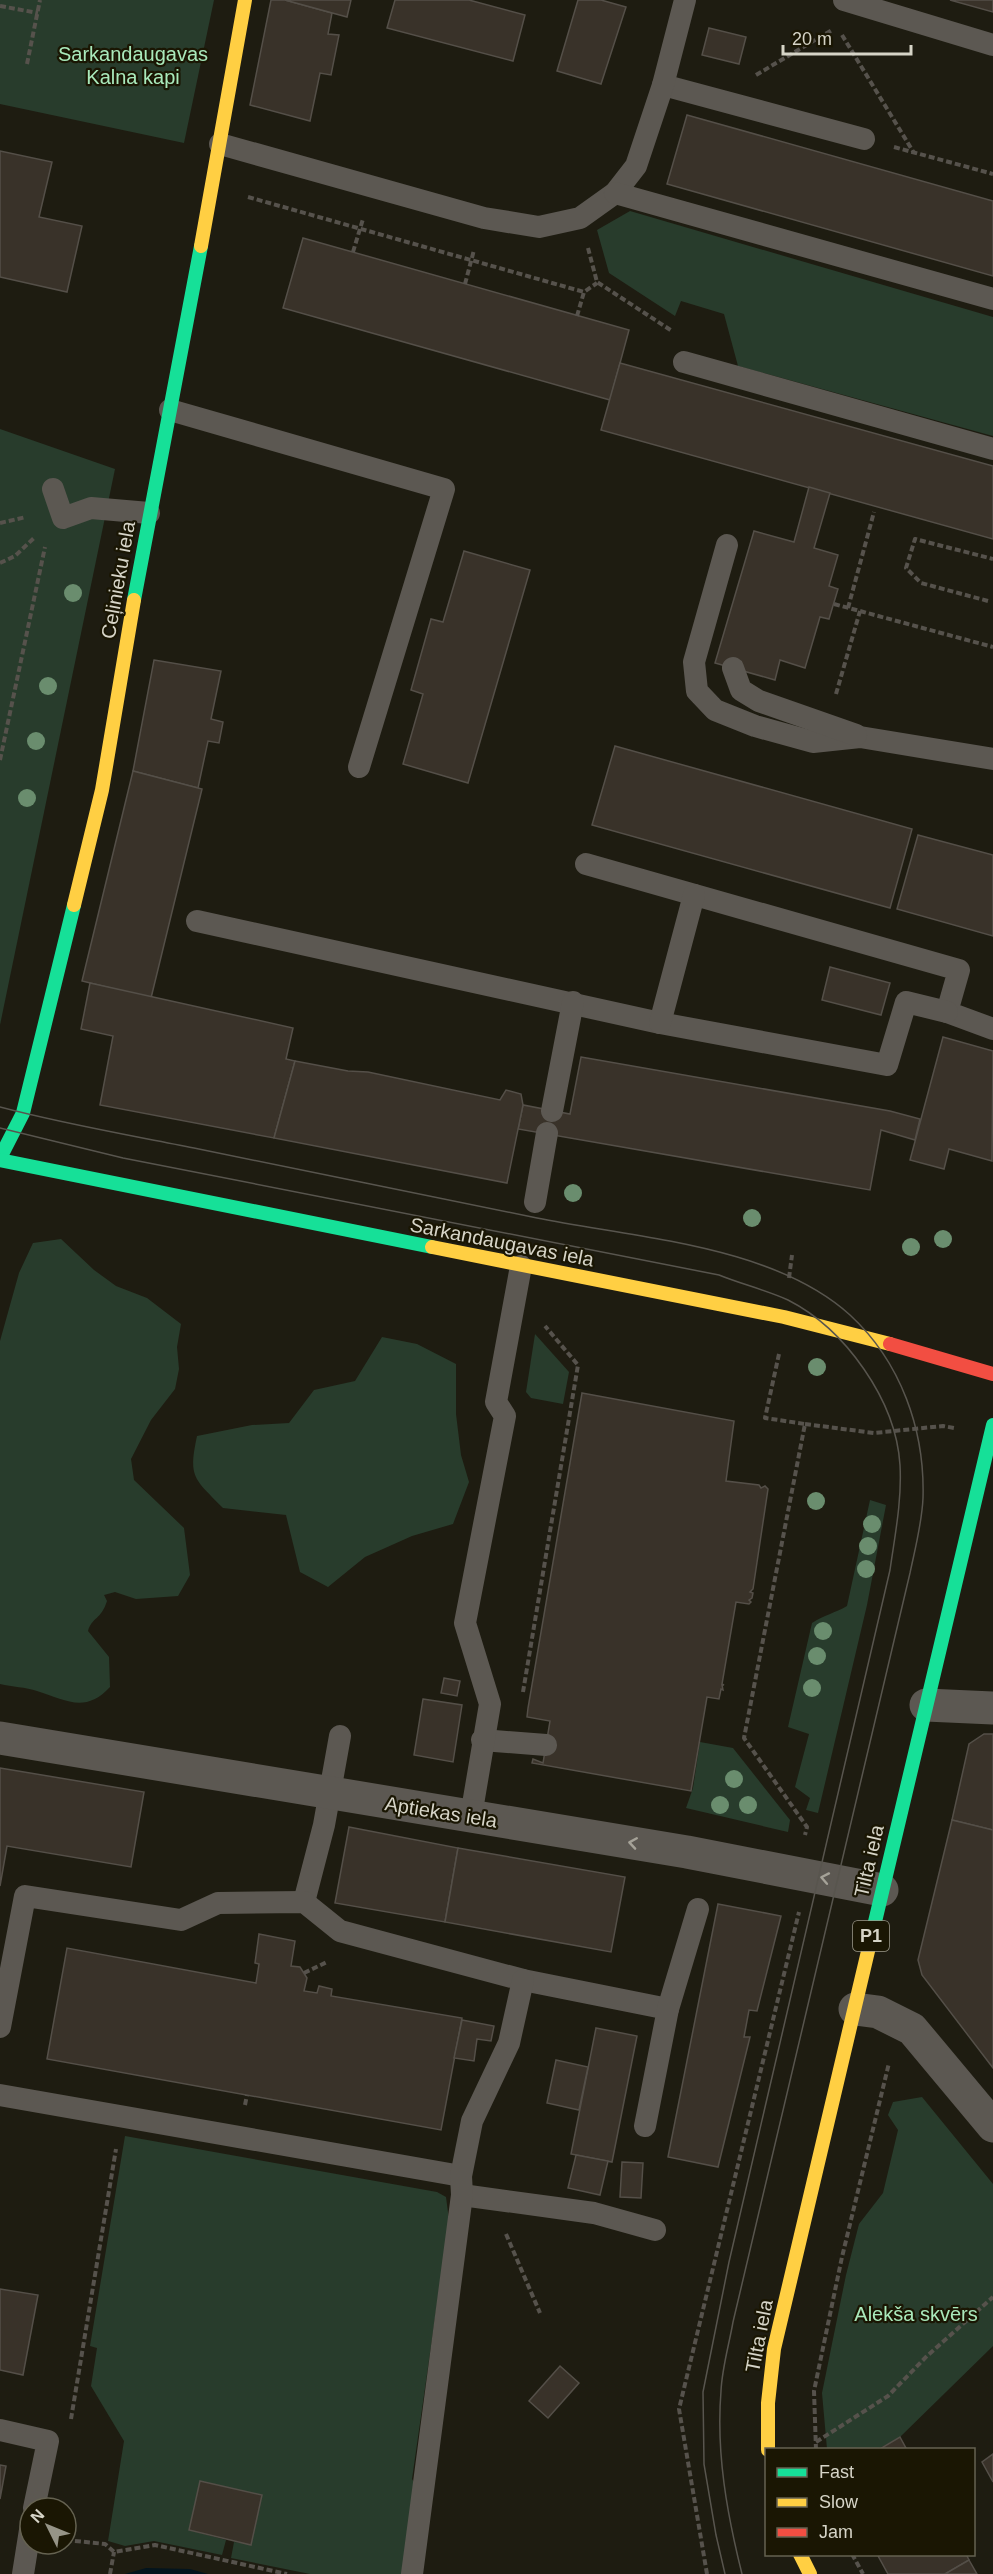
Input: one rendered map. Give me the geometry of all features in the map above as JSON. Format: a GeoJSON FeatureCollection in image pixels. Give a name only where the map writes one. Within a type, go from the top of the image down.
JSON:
{"type":"FeatureCollection","features":[{"type":"Feature","properties":{"kind":"street","name":"Ceļinieku iela"},"geometry":{"type":"LineString","coordinates":[[0,1159],[23,1113],[102,790],[149,513],[212,187],[245,0]]}},
{"type":"Feature","properties":{"kind":"street","name":"Sarkandaugavas iela"},"geometry":{"type":"LineString","coordinates":[[0,1159],[816,1324],[993,1374]]}},
{"type":"Feature","properties":{"kind":"street","name":"Tilta iela"},"geometry":{"type":"LineString","coordinates":[[768,2448],[768,2403],[774,2349],[993,1425]]}},
{"type":"Feature","properties":{"kind":"street"},"geometry":{"type":"LineString","coordinates":[[926,1705],[993,1708]]}},
{"type":"Feature","properties":{"kind":"street","name":"Aptiekas iela"},"geometry":{"type":"LineString","coordinates":[[0,1738],[687,1852],[882,1890]]}},
{"type":"Feature","properties":{"kind":"street"},"geometry":{"type":"LineString","coordinates":[[855,2009],[878,2012],[898,2020],[923,2040],[993,2126]]}},
{"type":"Feature","properties":{"kind":"street"},"geometry":{"type":"LineString","coordinates":[[801,2556],[810,2574]]}},
{"type":"Feature","properties":{"kind":"lane"},"geometry":{"type":"LineString","coordinates":[[220,144],[483,218],[539,227],[580,218],[615,193],[636,166],[663,85],[685,0]]}},
{"type":"Feature","properties":{"kind":"lane"},"geometry":{"type":"LineString","coordinates":[[844,0],[993,45]]}},
{"type":"Feature","properties":{"kind":"lane"},"geometry":{"type":"LineString","coordinates":[[663,85],[864,139]]}},
{"type":"Feature","properties":{"kind":"lane"},"geometry":{"type":"LineString","coordinates":[[615,193],[993,299]]}},
{"type":"Feature","properties":{"kind":"lane"},"geometry":{"type":"LineString","coordinates":[[684,362],[993,449]]}},
{"type":"Feature","properties":{"kind":"lane"},"geometry":{"type":"LineString","coordinates":[[170,410],[444,489],[359,767]]}},
{"type":"Feature","properties":{"kind":"lane"},"geometry":{"type":"LineString","coordinates":[[53,489],[56,521],[91,508],[149,513]]}},
{"type":"Feature","properties":{"kind":"lane"},"geometry":{"type":"LineString","coordinates":[[728,545],[694,662],[697,691],[715,710],[755,726],[813,742],[860,737]]}},
{"type":"Feature","properties":{"kind":"lane"},"geometry":{"type":"LineString","coordinates":[[733,668],[741,690],[759,700],[860,737],[993,759]]}},
{"type":"Feature","properties":{"kind":"lane"},"geometry":{"type":"LineString","coordinates":[[586,864],[959,970],[947,1012]]}},
{"type":"Feature","properties":{"kind":"lane"},"geometry":{"type":"LineString","coordinates":[[660,1023],[694,895]]}},
{"type":"Feature","properties":{"kind":"lane"},"geometry":{"type":"LineString","coordinates":[[197,921],[660,1023],[886,1065],[906,1002],[947,1012],[993,1029]]}},
{"type":"Feature","properties":{"kind":"lane"},"geometry":{"type":"LineString","coordinates":[[535,1202],[573,1002]]}},
{"type":"Feature","properties":{"kind":"lane"},"geometry":{"type":"LineString","coordinates":[[471,1816],[482,1740],[490,1704],[465,1623],[505,1416],[496,1402],[521,1266]]}},
{"type":"Feature","properties":{"kind":"lane"},"geometry":{"type":"LineString","coordinates":[[304,1902],[330,1794],[340,1736]]}},
{"type":"Feature","properties":{"kind":"lane"},"geometry":{"type":"LineString","coordinates":[[482,1740],[537,1744]]}},
{"type":"Feature","properties":{"kind":"lane"},"geometry":{"type":"LineString","coordinates":[[0,2027],[25,1896],[181,1920],[218,1903],[304,1902],[340,1931],[524,1980],[668,2009]]}},
{"type":"Feature","properties":{"kind":"lane"},"geometry":{"type":"LineString","coordinates":[[645,2126],[668,2009],[698,1909]]}},
{"type":"Feature","properties":{"kind":"lane"},"geometry":{"type":"LineString","coordinates":[[411,2574],[461,2186],[472,2121],[509,2043],[524,1980]]}},
{"type":"Feature","properties":{"kind":"lane"},"geometry":{"type":"LineString","coordinates":[[0,2095],[122,2115],[461,2186],[493,2200],[594,2212],[655,2230]]}},
{"type":"Feature","properties":{"kind":"lane"},"geometry":{"type":"LineString","coordinates":[[0,2430],[48,2441],[37,2496]]}},
{"type":"Feature","properties":{"kind":"lane"},"geometry":{"type":"LineString","coordinates":[[23,2574],[26,2556]]}},
{"type":"Feature","properties":{"kind":"path"},"geometry":{"type":"LineString","coordinates":[[27,64],[40,0]]}},
{"type":"Feature","properties":{"kind":"path"},"geometry":{"type":"LineString","coordinates":[[0,6],[38,13]]}},
{"type":"Feature","properties":{"kind":"path"},"geometry":{"type":"LineString","coordinates":[[715,100],[837,27],[914,153]]}},
{"type":"Feature","properties":{"kind":"path"},"geometry":{"type":"LineString","coordinates":[[864,139],[993,174]]}},
{"type":"Feature","properties":{"kind":"path"},"geometry":{"type":"LineString","coordinates":[[212,187],[360,231],[584,292]]}},
{"type":"Feature","properties":{"kind":"path"},"geometry":{"type":"LineString","coordinates":[[580,218],[597,282],[674,332],[684,362]]}},
{"type":"Feature","properties":{"kind":"path"},"geometry":{"type":"LineString","coordinates":[[577,316],[584,292],[597,282]]}},
{"type":"Feature","properties":{"kind":"path"},"geometry":{"type":"LineString","coordinates":[[848,608],[874,513]]}},
{"type":"Feature","properties":{"kind":"path"},"geometry":{"type":"LineString","coordinates":[[0,523],[27,517],[56,521]]}},
{"type":"Feature","properties":{"kind":"path"},"geometry":{"type":"LineString","coordinates":[[0,563],[15,556],[56,521]]}},
{"type":"Feature","properties":{"kind":"path"},"geometry":{"type":"LineString","coordinates":[[0,760],[56,521]]}},
{"type":"Feature","properties":{"kind":"path"},"geometry":{"type":"LineString","coordinates":[[988,601],[921,583],[906,568],[915,539],[993,559]]}},
{"type":"Feature","properties":{"kind":"path"},"geometry":{"type":"LineString","coordinates":[[834,604],[993,647]]}},
{"type":"Feature","properties":{"kind":"path"},"geometry":{"type":"LineString","coordinates":[[828,724],[860,611]]}},
{"type":"Feature","properties":{"kind":"path"},"geometry":{"type":"LineString","coordinates":[[517,1293],[578,1365],[519,1717],[537,1744]]}},
{"type":"Feature","properties":{"kind":"path"},"geometry":{"type":"LineString","coordinates":[[780,1349],[765,1418],[874,1433],[943,1426]]}},
{"type":"Feature","properties":{"kind":"path"},"geometry":{"type":"LineString","coordinates":[[783,1794],[744,1738],[805,1424]]}},
{"type":"Feature","properties":{"kind":"path"},"geometry":{"type":"LineString","coordinates":[[707,2574],[679,2409],[801,1902]]}},
{"type":"Feature","properties":{"kind":"path"},"geometry":{"type":"LineString","coordinates":[[816,2448],[814,2391],[842,2257],[898,2020]]}},
{"type":"Feature","properties":{"kind":"path"},"geometry":{"type":"LineString","coordinates":[[48,2441],[69,2432],[122,2115]]}},
{"type":"Feature","properties":{"kind":"path"},"geometry":{"type":"LineString","coordinates":[[493,2200],[540,2313]]}},
{"type":"Feature","properties":{"kind":"path"},"geometry":{"type":"LineString","coordinates":[[815,2442],[888,2396],[927,2356],[993,2297]]}},
{"type":"Feature","properties":{"kind":"path"},"geometry":{"type":"LineString","coordinates":[[78,2541],[105,2544],[114,2552]]}},
{"type":"Feature","properties":{"kind":"path"},"geometry":{"type":"LineString","coordinates":[[114,2552],[155,2545],[287,2574]]}},
{"type":"Feature","properties":{"kind":"path"},"geometry":{"type":"LineString","coordinates":[[110,2574],[114,2552]]}},
{"type":"Feature","properties":{"kind":"path"},"geometry":{"type":"LineString","coordinates":[[853,2556],[863,2574]]}},
{"type":"Feature","properties":{"kind":"green space","name":"Sarkandaugavas Kalna kapi"},"geometry":{"type":"Polygon","coordinates":[[[0,0],[214,0],[184,143],[0,104],[0,0]]]}},
{"type":"Feature","properties":{"kind":"green space"},"geometry":{"type":"Polygon","coordinates":[[[630,211],[993,317],[993,436],[738,366],[724,314],[681,301],[675,316],[609,273],[597,230],[630,211]]]}},
{"type":"Feature","properties":{"kind":"green space"},"geometry":{"type":"Polygon","coordinates":[[[0,429],[115,469],[0,1025],[0,429]]]}},
{"type":"Feature","properties":{"kind":"green space"},"geometry":{"type":"Polygon","coordinates":[[[61,1239],[94,1270],[116,1286],[147,1298],[181,1324],[177,1347],[179,1369],[175,1389],[151,1420],[131,1459],[134,1480],[184,1528],[190,1575],[178,1596],[136,1599],[115,1592],[104,1595],[107,1601],[105,1607],[88,1631],[109,1657],[110,1687],[101,1695],[84,1703],[66,1701],[33,1690],[0,1684],[0,1341],[19,1273],[33,1243],[61,1239]]]}},
{"type":"Feature","properties":{"kind":"green space"},"geometry":{"type":"Polygon","coordinates":[[[535,1334],[569,1372],[563,1404],[531,1398],[526,1392],[535,1334]]]}},
{"type":"Feature","properties":{"kind":"green space"},"geometry":{"type":"Polygon","coordinates":[[[382,1337],[417,1344],[456,1364],[456,1414],[461,1455],[469,1482],[453,1524],[412,1536],[365,1557],[328,1587],[300,1572],[286,1515],[223,1508],[205,1490],[194,1469],[197,1436],[252,1425],[289,1423],[314,1390],[355,1381],[382,1337]]]}},
{"type":"Feature","properties":{"kind":"green space"},"geometry":{"type":"Polygon","coordinates":[[[870,1500],[886,1505],[867,1605],[818,1813],[806,1810],[810,1798],[795,1787],[809,1734],[788,1727],[812,1623],[847,1606],[870,1500]]]}},
{"type":"Feature","properties":{"kind":"green space"},"geometry":{"type":"Polygon","coordinates":[[[700,1742],[733,1748],[790,1820],[788,1832],[686,1808],[693,1788],[700,1742]]]}},
{"type":"Feature","properties":{"kind":"green space","name":"Alekša skvērs"},"geometry":{"type":"Polygon","coordinates":[[[922,2097],[993,2184],[993,2346],[900,2437],[880,2448],[827,2448],[822,2393],[859,2224],[883,2193],[898,2130],[888,2115],[893,2102],[922,2097]]]}},
{"type":"Feature","properties":{"kind":"green space"},"geometry":{"type":"Polygon","coordinates":[[[125,2136],[437,2192],[446,2197],[449,2220],[412,2479],[415,2484],[403,2574],[310,2574],[231,2558],[234,2542],[251,2544],[262,2496],[201,2481],[189,2530],[226,2540],[222,2555],[154,2541],[125,2546],[108,2541],[124,2441],[91,2386],[97,2348],[90,2346],[125,2136]]]}},
{"type":"Feature","properties":{"kind":"water"},"geometry":{"type":"Polygon","coordinates":[[[146,2568],[190,2569],[208,2574],[125,2574],[146,2568]]]}},
{"type":"Feature","properties":{"kind":"building"},"geometry":{"type":"Polygon","coordinates":[[[271,0],[285,0],[332,13],[328,34],[339,35],[331,75],[320,73],[310,121],[250,105],[271,0]]]}},
{"type":"Feature","properties":{"kind":"building"},"geometry":{"type":"Polygon","coordinates":[[[285,0],[351,0],[347,17],[285,0]]]}},
{"type":"Feature","properties":{"kind":"building"},"geometry":{"type":"Polygon","coordinates":[[[395,0],[469,0],[525,15],[513,61],[387,28],[395,0]]]}},
{"type":"Feature","properties":{"kind":"building"},"geometry":{"type":"Polygon","coordinates":[[[578,0],[601,0],[626,7],[601,84],[557,71],[578,0]]]}},
{"type":"Feature","properties":{"kind":"building"},"geometry":{"type":"Polygon","coordinates":[[[950,0],[993,0],[993,12],[950,0]]]}},
{"type":"Feature","properties":{"kind":"building"},"geometry":{"type":"Polygon","coordinates":[[[709,28],[746,37],[739,64],[702,55],[709,28]]]}},
{"type":"Feature","properties":{"kind":"building"},"geometry":{"type":"Polygon","coordinates":[[[687,115],[993,201],[993,276],[667,184],[687,115]]]}},
{"type":"Feature","properties":{"kind":"building"},"geometry":{"type":"Polygon","coordinates":[[[0,151],[52,162],[39,217],[82,226],[67,292],[0,277],[0,151]]]}},
{"type":"Feature","properties":{"kind":"building"},"geometry":{"type":"Polygon","coordinates":[[[303,238],[629,330],[610,400],[283,308],[303,238]]]}},
{"type":"Feature","properties":{"kind":"building"},"geometry":{"type":"Polygon","coordinates":[[[620,363],[993,466],[993,539],[601,430],[620,363]]]}},
{"type":"Feature","properties":{"kind":"building"},"geometry":{"type":"Polygon","coordinates":[[[809,487],[830,493],[814,548],[838,555],[829,586],[838,589],[829,619],[820,617],[805,668],[780,660],[775,680],[715,663],[754,531],[794,542],[809,487]]]}},
{"type":"Feature","properties":{"kind":"building"},"geometry":{"type":"Polygon","coordinates":[[[464,551],[530,570],[468,783],[403,764],[423,694],[411,690],[431,619],[443,622],[464,551]]]}},
{"type":"Feature","properties":{"kind":"building"},"geometry":{"type":"Polygon","coordinates":[[[154,660],[221,671],[211,719],[223,722],[219,743],[208,741],[198,788],[133,771],[154,660]]]}},
{"type":"Feature","properties":{"kind":"building"},"geometry":{"type":"Polygon","coordinates":[[[615,746],[912,829],[890,908],[592,825],[615,746]]]}},
{"type":"Feature","properties":{"kind":"building"},"geometry":{"type":"Polygon","coordinates":[[[133,771],[202,789],[151,998],[82,981],[133,771]]]}},
{"type":"Feature","properties":{"kind":"building"},"geometry":{"type":"Polygon","coordinates":[[[918,835],[993,855],[993,936],[897,909],[918,835]]]}},
{"type":"Feature","properties":{"kind":"building"},"geometry":{"type":"Polygon","coordinates":[[[830,967],[890,983],[881,1015],[822,1000],[830,967]]]}},
{"type":"Feature","properties":{"kind":"building"},"geometry":{"type":"Polygon","coordinates":[[[90,983],[293,1028],[286,1059],[295,1061],[274,1138],[100,1105],[113,1036],[81,1029],[90,983]]]}},
{"type":"Feature","properties":{"kind":"building"},"geometry":{"type":"Polygon","coordinates":[[[943,1037],[993,1051],[992,1161],[949,1149],[944,1169],[910,1160],[943,1037]]]}},
{"type":"Feature","properties":{"kind":"building"},"geometry":{"type":"Polygon","coordinates":[[[581,1057],[890,1111],[920,1119],[915,1140],[881,1130],[870,1190],[518,1129],[523,1105],[570,1114],[581,1057]]]}},
{"type":"Feature","properties":{"kind":"building"},"geometry":{"type":"Polygon","coordinates":[[[295,1061],[348,1071],[368,1072],[500,1100],[506,1090],[521,1094],[523,1105],[507,1183],[274,1138],[295,1061]]]}},
{"type":"Feature","properties":{"kind":"building"},"geometry":{"type":"Polygon","coordinates":[[[582,1393],[734,1421],[726,1481],[759,1485],[761,1488],[765,1486],[768,1489],[753,1589],[750,1592],[753,1593],[749,1600],[751,1602],[749,1604],[736,1602],[722,1684],[724,1685],[722,1685],[723,1690],[721,1689],[719,1699],[707,1697],[691,1791],[532,1763],[533,1759],[543,1763],[550,1721],[527,1717],[582,1393]]]}},
{"type":"Feature","properties":{"kind":"building"},"geometry":{"type":"Polygon","coordinates":[[[444,1678],[460,1681],[457,1696],[441,1693],[444,1678]]]}},
{"type":"Feature","properties":{"kind":"building"},"geometry":{"type":"Polygon","coordinates":[[[423,1699],[462,1705],[453,1762],[414,1755],[423,1699]]]}},
{"type":"Feature","properties":{"kind":"building"},"geometry":{"type":"Polygon","coordinates":[[[984,1734],[993,1734],[993,1830],[952,1820],[969,1744],[984,1734]]]}},
{"type":"Feature","properties":{"kind":"building"},"geometry":{"type":"Polygon","coordinates":[[[0,1768],[144,1792],[131,1867],[7,1846],[0,1886],[0,1768]]]}},
{"type":"Feature","properties":{"kind":"building"},"geometry":{"type":"Polygon","coordinates":[[[952,1820],[993,1830],[993,2068],[922,1975],[918,1960],[952,1820]]]}},
{"type":"Feature","properties":{"kind":"building"},"geometry":{"type":"Polygon","coordinates":[[[349,1827],[458,1848],[445,1922],[335,1903],[349,1827]]]}},
{"type":"Feature","properties":{"kind":"building"},"geometry":{"type":"Polygon","coordinates":[[[458,1848],[625,1877],[611,1952],[445,1922],[458,1848]]]}},
{"type":"Feature","properties":{"kind":"building"},"geometry":{"type":"Polygon","coordinates":[[[718,1904],[781,1916],[757,2011],[749,2010],[744,2037],[750,2037],[718,2167],[668,2157],[718,1904]]]}},
{"type":"Feature","properties":{"kind":"building"},"geometry":{"type":"Polygon","coordinates":[[[259,1934],[295,1941],[291,1966],[300,1967],[307,1978],[304,1991],[317,1993],[319,1986],[332,1989],[331,1996],[462,2018],[441,2130],[47,2059],[67,1948],[256,1983],[259,1964],[255,1963],[259,1934]]]}},
{"type":"Feature","properties":{"kind":"building"},"geometry":{"type":"Polygon","coordinates":[[[462,2020],[494,2026],[491,2041],[477,2039],[474,2061],[454,2058],[462,2020]]]}},
{"type":"Feature","properties":{"kind":"building"},"geometry":{"type":"Polygon","coordinates":[[[596,2028],[637,2036],[612,2162],[571,2154],[596,2028]]]}},
{"type":"Feature","properties":{"kind":"building"},"geometry":{"type":"Polygon","coordinates":[[[556,2060],[588,2067],[579,2110],[547,2103],[556,2060]]]}},
{"type":"Feature","properties":{"kind":"building"},"geometry":{"type":"Polygon","coordinates":[[[576,2155],[608,2161],[600,2195],[568,2188],[576,2155]]]}},
{"type":"Feature","properties":{"kind":"building"},"geometry":{"type":"Polygon","coordinates":[[[622,2162],[643,2163],[641,2198],[620,2197],[622,2162]]]}},
{"type":"Feature","properties":{"kind":"building"},"geometry":{"type":"Polygon","coordinates":[[[0,2289],[38,2295],[23,2375],[0,2370],[0,2289]]]}},
{"type":"Feature","properties":{"kind":"building"},"geometry":{"type":"Polygon","coordinates":[[[560,2366],[579,2383],[548,2418],[529,2401],[560,2366]]]}},
{"type":"Feature","properties":{"kind":"building"},"geometry":{"type":"Polygon","coordinates":[[[900,2437],[906,2448],[881,2448],[900,2437]]]}},
{"type":"Feature","properties":{"kind":"building"},"geometry":{"type":"Polygon","coordinates":[[[993,2454],[993,2482],[982,2462],[993,2454]]]}},
{"type":"Feature","properties":{"kind":"building"},"geometry":{"type":"Polygon","coordinates":[[[0,2465],[6,2466],[0,2499],[0,2465]]]}},
{"type":"Feature","properties":{"kind":"building"},"geometry":{"type":"Polygon","coordinates":[[[200,2481],[262,2495],[251,2545],[189,2530],[200,2481]]]}},
{"type":"Feature","properties":{"kind":"building"},"geometry":{"type":"Polygon","coordinates":[[[878,2556],[967,2556],[969,2560],[945,2574],[888,2574],[878,2556]]]}},
{"type":"Feature","properties":{"kind":"building"},"geometry":{"type":"Polygon","coordinates":[[[969,2560],[977,2574],[945,2574],[969,2560]]]}},
{"type":"Feature","properties":{"kind":"tram line"},"geometry":{"type":"LineString","coordinates":[[0,1107],[72,1124],[537,1218],[659,1239],[743,1259],[783,1273],[819,1292],[850,1315],[868,1334],[896,1376],[906,1399],[920,1447],[923,1473],[920,1526],[733,2322],[723,2374],[720,2414],[721,2460],[727,2506],[742,2574]]}},
{"type":"Feature","properties":{"kind":"tram line"},"geometry":{"type":"LineString","coordinates":[[0,1128],[123,1158],[719,1275],[780,1296],[809,1313],[847,1348],[864,1369],[878,1392],[889,1416],[900,1465],[899,1504],[890,1570],[729,2262],[703,2392],[704,2464],[725,2574]]}},
{"type":"Feature","properties":{"kind":"traffic: fast"},"geometry":{"type":"LineString","coordinates":[[134,600],[201,246]]}},
{"type":"Feature","properties":{"kind":"traffic: fast"},"geometry":{"type":"LineString","coordinates":[[0,1158],[23,1113],[74,905]]}},
{"type":"Feature","properties":{"kind":"traffic: fast"},"geometry":{"type":"LineString","coordinates":[[0,1160],[432,1247]]}},
{"type":"Feature","properties":{"kind":"traffic: fast"},"geometry":{"type":"LineString","coordinates":[[869,1947],[993,1425]]}},
{"type":"Feature","properties":{"kind":"traffic: slow"},"geometry":{"type":"LineString","coordinates":[[201,246],[245,0]]}},
{"type":"Feature","properties":{"kind":"traffic: slow"},"geometry":{"type":"LineString","coordinates":[[74,905],[102,790],[134,600]]}},
{"type":"Feature","properties":{"kind":"traffic: slow"},"geometry":{"type":"LineString","coordinates":[[432,1247],[784,1317],[890,1344]]}},
{"type":"Feature","properties":{"kind":"traffic: slow"},"geometry":{"type":"LineString","coordinates":[[768,2448],[768,2403],[774,2349],[869,1947]]}},
{"type":"Feature","properties":{"kind":"traffic: slow"},"geometry":{"type":"LineString","coordinates":[[801,2556],[810,2574]]}},
{"type":"Feature","properties":{"kind":"traffic: jam"},"geometry":{"type":"LineString","coordinates":[[890,1344],[993,1374]]}}]}
